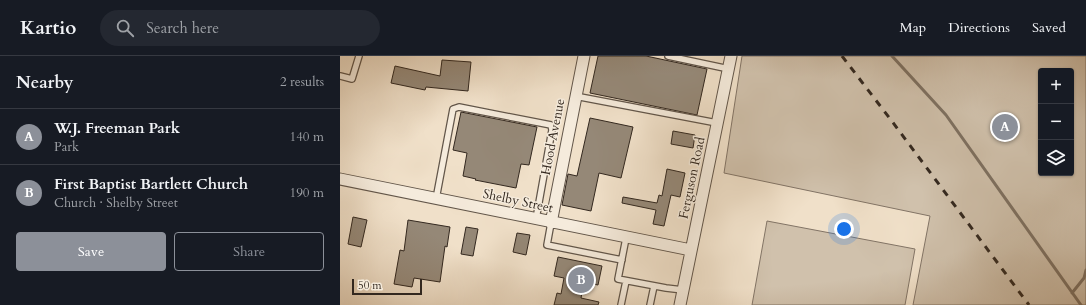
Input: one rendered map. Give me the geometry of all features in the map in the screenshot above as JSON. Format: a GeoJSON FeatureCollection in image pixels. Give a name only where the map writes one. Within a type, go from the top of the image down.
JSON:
{"type":"FeatureCollection","features":[{"type":"Feature","properties":{"kind":"street","name":"Hood Avenue"},"geometry":{"type":"LineString","coordinates":[[550,223],[584,56]]}},
{"type":"Feature","properties":{"kind":"street","name":"Ferguson Road"},"geometry":{"type":"LineString","coordinates":[[680,305],[731,56]]}},
{"type":"Feature","properties":{"kind":"street","name":"Shelby Street"},"geometry":{"type":"LineString","coordinates":[[340,179],[550,223],[691,250]]}},
{"type":"Feature","properties":{"kind":"lane"},"geometry":{"type":"LineString","coordinates":[[340,76],[352,79],[360,56]]}},
{"type":"Feature","properties":{"kind":"lane"},"geometry":{"type":"LineString","coordinates":[[668,56],[729,69]]}},
{"type":"Feature","properties":{"kind":"lane"},"geometry":{"type":"LineString","coordinates":[[575,96],[718,123]]}},
{"type":"Feature","properties":{"kind":"lane"},"geometry":{"type":"LineString","coordinates":[[436,199],[453,109],[459,107],[551,125],[552,130],[536,219]]}},
{"type":"Feature","properties":{"kind":"lane"},"geometry":{"type":"LineString","coordinates":[[550,223],[547,245],[622,260]]}},
{"type":"Feature","properties":{"kind":"lane"},"geometry":{"type":"LineString","coordinates":[[626,238],[618,279],[683,290]]}},
{"type":"Feature","properties":{"kind":"lane"},"geometry":{"type":"LineString","coordinates":[[621,305],[626,280]]}},
{"type":"Feature","properties":{"kind":"lane"},"geometry":{"type":"LineString","coordinates":[[650,305],[654,286]]}},
{"type":"Feature","properties":{"kind":"shaded area"},"geometry":{"type":"Polygon","coordinates":[[[742,56],[1086,56],[1086,305],[913,305],[930,216],[724,173],[742,56]]]}},
{"type":"Feature","properties":{"kind":"shaded area"},"geometry":{"type":"Polygon","coordinates":[[[767,221],[915,249],[905,305],[752,305],[767,221]]]}},
{"type":"Feature","properties":{"kind":"building"},"geometry":{"type":"Polygon","coordinates":[[[598,56],[646,56],[707,69],[697,115],[590,93],[598,56]]]}},
{"type":"Feature","properties":{"kind":"building"},"geometry":{"type":"Polygon","coordinates":[[[442,60],[471,62],[468,91],[426,87],[425,90],[391,83],[395,66],[440,76],[442,60]]]}},
{"type":"Feature","properties":{"kind":"building"},"geometry":{"type":"Polygon","coordinates":[[[461,112],[537,127],[529,165],[521,164],[516,188],[475,180],[476,179],[463,176],[467,153],[453,150],[461,112]]]}},
{"type":"Feature","properties":{"kind":"building"},"geometry":{"type":"Polygon","coordinates":[[[590,118],[633,127],[621,178],[599,173],[591,211],[562,205],[568,174],[577,176],[590,118]]]}},
{"type":"Feature","properties":{"kind":"building"},"geometry":{"type":"Polygon","coordinates":[[[673,131],[695,135],[693,148],[671,144],[673,131]]]}},
{"type":"Feature","properties":{"kind":"building"},"geometry":{"type":"Polygon","coordinates":[[[667,169],[685,173],[680,197],[671,195],[664,226],[653,224],[656,210],[622,203],[623,197],[657,203],[659,195],[662,196],[667,169]]]}},
{"type":"Feature","properties":{"kind":"building"},"geometry":{"type":"Polygon","coordinates":[[[353,217],[367,220],[361,247],[348,244],[353,217]]]}},
{"type":"Feature","properties":{"kind":"building"},"geometry":{"type":"Polygon","coordinates":[[[408,220],[450,227],[447,247],[445,246],[440,282],[414,278],[412,287],[394,284],[400,250],[404,251],[408,220]]]}},
{"type":"Feature","properties":{"kind":"building"},"geometry":{"type":"Polygon","coordinates":[[[466,227],[478,229],[473,256],[461,254],[466,227]]]}},
{"type":"Feature","properties":{"kind":"building"},"geometry":{"type":"Polygon","coordinates":[[[517,233],[530,235],[526,255],[513,252],[517,233]]]}},
{"type":"Feature","properties":{"kind":"building"},"geometry":{"type":"Polygon","coordinates":[[[558,257],[602,266],[598,285],[584,282],[581,298],[599,302],[598,305],[554,305],[557,293],[561,294],[564,278],[554,276],[558,257]]]}},
{"type":"Feature","properties":{"kind":"waterway"},"geometry":{"type":"LineString","coordinates":[[892,56],[946,115],[1081,305]]}},
{"type":"Feature","properties":{"kind":"waterway"},"geometry":{"type":"LineString","coordinates":[[1072,293],[1084,278],[1086,270]]}},
{"type":"Feature","properties":{"kind":"railway"},"geometry":{"type":"LineString","coordinates":[[842,56],[1029,305]]}},
{"type":"Feature","properties":{"kind":"place","name":"W.J. Freeman Park"},"geometry":{"type":"Point","coordinates":[1005,127]}},
{"type":"Feature","properties":{"kind":"place","name":"First Baptist Bartlett Church"},"geometry":{"type":"Point","coordinates":[581,280]}}]}
